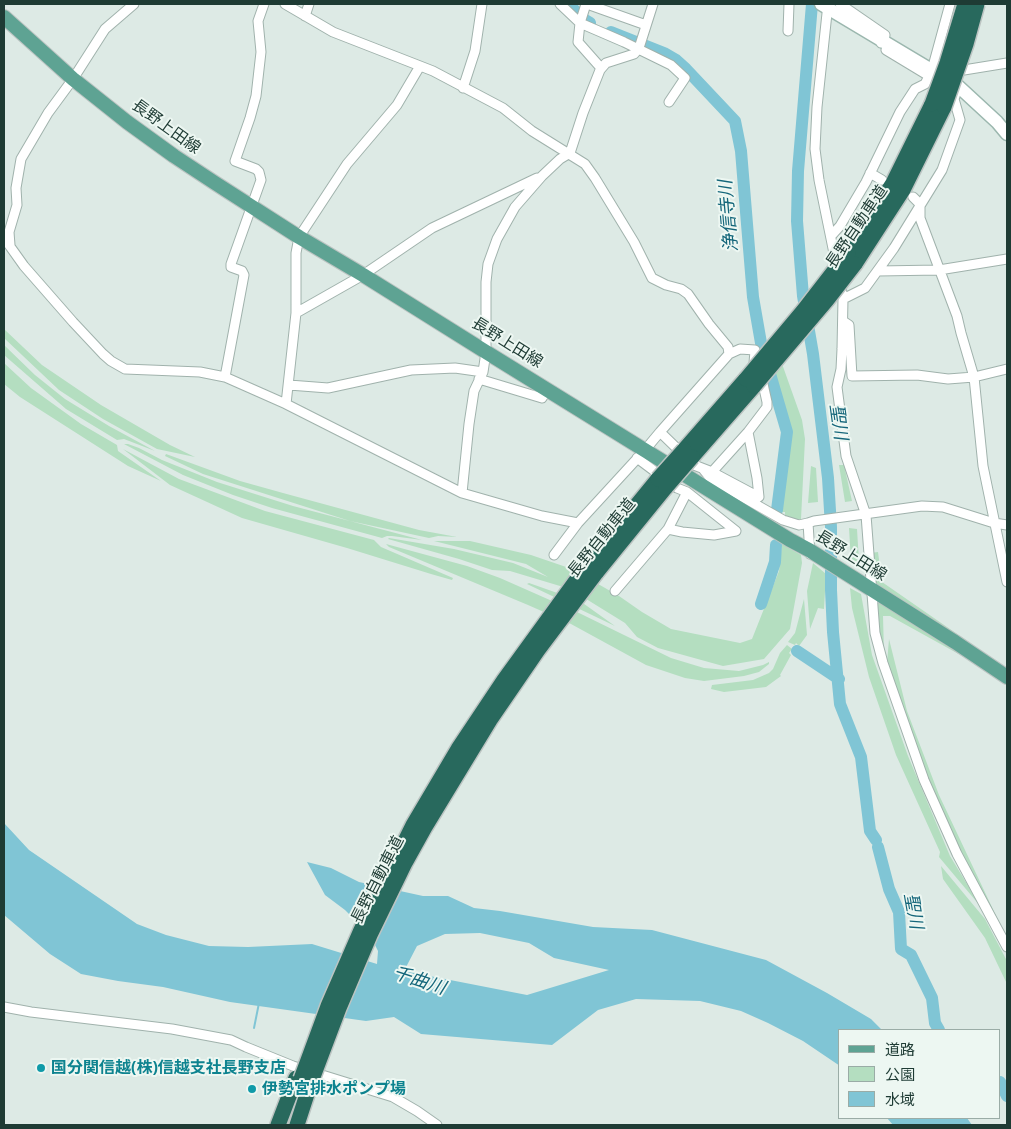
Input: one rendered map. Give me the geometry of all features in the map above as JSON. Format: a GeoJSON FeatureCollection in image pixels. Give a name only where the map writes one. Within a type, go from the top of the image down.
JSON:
{"type":"FeatureCollection","features":[{"type":"Feature","properties":{"kind":"highway","name":"長野自動車道"},"geometry":{"type":"LineString","coordinates":[[938,106],[948,62],[965,4]]}},
{"type":"Feature","properties":{"kind":"highway","name":"長野自動車道"},"geometry":{"type":"LineString","coordinates":[[294,1124],[303,1080],[328,1006],[344,967],[395,858],[454,756],[524,650],[662,483],[750,382],[827,300],[851,259],[903,190],[966,44],[979,4]]}},
{"type":"Feature","properties":{"kind":"highway","name":"長野自動車道"},"geometry":{"type":"LineString","coordinates":[[303,1080],[339,1008],[370,935],[420,835],[490,720],[591,570]]}},
{"type":"Feature","properties":{"kind":"highway"},"geometry":{"type":"LineString","coordinates":[[278,1125],[303,1080]]}},
{"type":"Feature","properties":{"kind":"main road","name":"長野上田線"},"geometry":{"type":"LineString","coordinates":[[4,17],[73,79],[151,140],[251,206],[547,389],[641,454],[867,586],[1007,677]]}},
{"type":"Feature","properties":{"kind":"street"},"geometry":{"type":"LineString","coordinates":[[134,4],[105,29],[73,79],[48,113],[21,159],[16,188],[17,205],[7,242],[24,266],[111,361],[125,369],[200,372],[224,377],[286,404],[462,493],[542,516],[578,523]]}},
{"type":"Feature","properties":{"kind":"street"},"geometry":{"type":"LineString","coordinates":[[224,377],[244,278],[243,273],[231,267],[231,264],[261,183],[259,172],[256,169],[234,161],[256,96],[261,52],[258,21],[264,4]]}},
{"type":"Feature","properties":{"kind":"street"},"geometry":{"type":"LineString","coordinates":[[285,4],[333,32],[420,66],[502,108],[532,131],[585,164],[634,242],[652,278],[666,286],[681,289],[688,294],[708,324],[728,347],[729,354]]}},
{"type":"Feature","properties":{"kind":"street"},"geometry":{"type":"LineString","coordinates":[[305,16],[309,4]]}},
{"type":"Feature","properties":{"kind":"street"},"geometry":{"type":"LineString","coordinates":[[463,88],[475,51],[482,4]]}},
{"type":"Feature","properties":{"kind":"street"},"geometry":{"type":"LineString","coordinates":[[560,4],[581,23],[672,66],[685,78],[669,102]]}},
{"type":"Feature","properties":{"kind":"street"},"geometry":{"type":"LineString","coordinates":[[601,68],[578,42],[586,4],[646,25]]}},
{"type":"Feature","properties":{"kind":"street"},"geometry":{"type":"LineString","coordinates":[[462,493],[474,391],[481,375],[486,352],[486,282],[488,264],[499,233],[515,207],[542,176],[560,159],[570,153],[601,68],[606,63],[627,58],[638,49],[653,4]]}},
{"type":"Feature","properties":{"kind":"street"},"geometry":{"type":"LineString","coordinates":[[788,31],[789,4]]}},
{"type":"Feature","properties":{"kind":"street"},"geometry":{"type":"LineString","coordinates":[[831,236],[840,226],[870,173],[900,112],[915,89],[925,84],[950,4]]}},
{"type":"Feature","properties":{"kind":"street"},"geometry":{"type":"LineString","coordinates":[[843,299],[866,288],[894,248],[942,170],[960,120],[954,99],[964,70],[979,4]]}},
{"type":"Feature","properties":{"kind":"street"},"geometry":{"type":"LineString","coordinates":[[1007,134],[997,122],[958,86],[930,73],[881,43],[829,5],[817,107],[815,150],[819,180],[843,299],[841,369],[837,387],[846,456],[862,515],[868,564],[867,586],[873,623],[883,664],[924,780],[957,854],[1007,947]]}},
{"type":"Feature","properties":{"kind":"street"},"geometry":{"type":"LineString","coordinates":[[837,21],[881,43]]}},
{"type":"Feature","properties":{"kind":"street"},"geometry":{"type":"LineString","coordinates":[[964,70],[1007,63]]}},
{"type":"Feature","properties":{"kind":"street"},"geometry":{"type":"LineString","coordinates":[[286,404],[296,313],[296,253],[299,237],[347,164],[397,105],[420,66]]}},
{"type":"Feature","properties":{"kind":"street"},"geometry":{"type":"LineString","coordinates":[[870,173],[882,180]]}},
{"type":"Feature","properties":{"kind":"street"},"geometry":{"type":"LineString","coordinates":[[296,313],[363,274],[432,228],[542,176]]}},
{"type":"Feature","properties":{"kind":"street"},"geometry":{"type":"LineString","coordinates":[[913,197],[920,204],[920,218],[938,270],[957,316],[974,377],[983,466],[1007,582]]}},
{"type":"Feature","properties":{"kind":"street"},"geometry":{"type":"LineString","coordinates":[[878,271],[938,270],[1007,259]]}},
{"type":"Feature","properties":{"kind":"street"},"geometry":{"type":"LineString","coordinates":[[842,321],[849,325],[852,376],[917,375],[948,379],[974,377],[1007,370]]}},
{"type":"Feature","properties":{"kind":"street"},"geometry":{"type":"LineString","coordinates":[[554,554],[578,523],[729,354],[740,349],[755,350],[754,364],[761,376],[767,407],[748,432],[708,470]]}},
{"type":"Feature","properties":{"kind":"street"},"geometry":{"type":"LineString","coordinates":[[289,385],[328,388],[411,370],[455,368],[481,375],[542,398],[547,389]]}},
{"type":"Feature","properties":{"kind":"street"},"geometry":{"type":"LineString","coordinates":[[660,432],[694,466],[708,470],[758,497],[757,478],[748,432]]}},
{"type":"Feature","properties":{"kind":"street"},"geometry":{"type":"LineString","coordinates":[[641,454],[677,488],[687,492],[736,531],[714,535],[668,529]]}},
{"type":"Feature","properties":{"kind":"street"},"geometry":{"type":"LineString","coordinates":[[708,470],[711,479],[783,520],[799,525],[922,506],[943,507],[994,523],[1007,525]]}},
{"type":"Feature","properties":{"kind":"street"},"geometry":{"type":"LineString","coordinates":[[616,591],[668,529],[687,492]]}},
{"type":"Feature","properties":{"kind":"street"},"geometry":{"type":"LineString","coordinates":[[811,522],[812,554]]}},
{"type":"Feature","properties":{"kind":"street"},"geometry":{"type":"LineString","coordinates":[[4,1007],[231,1040],[293,1066],[393,1097],[437,1125]]}},
{"type":"Feature","properties":{"kind":"street"},"geometry":{"type":"LineString","coordinates":[[4,1012],[25,1011]]}},
{"type":"Feature","properties":{"kind":"green space"},"geometry":{"type":"Polygon","coordinates":[[[4,329],[42,365],[101,405],[170,445],[195,457],[157,449],[103,419],[59,390],[4,338],[4,329]]]}},
{"type":"Feature","properties":{"kind":"green space"},"geometry":{"type":"Polygon","coordinates":[[[4,345],[35,375],[65,399],[155,451],[124,439],[117,440],[66,409],[4,355],[4,345]]]}},
{"type":"Feature","properties":{"kind":"green space"},"geometry":{"type":"Polygon","coordinates":[[[781,361],[802,420],[805,439],[801,519],[789,520],[785,518],[785,512],[780,512],[790,426],[772,371],[781,361]]]}},
{"type":"Feature","properties":{"kind":"green space"},"geometry":{"type":"Polygon","coordinates":[[[4,363],[31,388],[81,424],[117,445],[118,451],[161,481],[128,466],[20,397],[4,384],[4,363]]]}},
{"type":"Feature","properties":{"kind":"green space"},"geometry":{"type":"Polygon","coordinates":[[[124,444],[139,448],[162,460],[217,482],[293,506],[422,540],[392,536],[382,538],[272,508],[183,475],[124,444]]]}},
{"type":"Feature","properties":{"kind":"green space"},"geometry":{"type":"Polygon","coordinates":[[[123,449],[179,479],[265,511],[374,540],[381,547],[453,578],[452,580],[242,518],[170,485],[123,449]]]}},
{"type":"Feature","properties":{"kind":"green space"},"geometry":{"type":"Polygon","coordinates":[[[166,454],[240,481],[419,530],[457,537],[438,536],[429,538],[350,521],[203,474],[165,456],[166,454]]]}},
{"type":"Feature","properties":{"kind":"green space"},"geometry":{"type":"Polygon","coordinates":[[[839,465],[844,465],[852,501],[845,502],[839,465]]]}},
{"type":"Feature","properties":{"kind":"green space"},"geometry":{"type":"Polygon","coordinates":[[[811,466],[816,468],[818,502],[808,503],[811,466]]]}},
{"type":"Feature","properties":{"kind":"green space"},"geometry":{"type":"Polygon","coordinates":[[[849,528],[857,529],[859,562],[851,561],[849,528]]]}},
{"type":"Feature","properties":{"kind":"green space"},"geometry":{"type":"Polygon","coordinates":[[[389,538],[454,549],[513,563],[548,577],[526,564],[434,541],[470,541],[531,555],[572,569],[671,629],[740,643],[752,639],[779,571],[782,544],[801,555],[802,563],[790,629],[764,659],[723,666],[658,648],[637,637],[625,623],[570,589],[510,571],[492,570],[389,538]]]}},
{"type":"Feature","properties":{"kind":"green space"},"geometry":{"type":"Polygon","coordinates":[[[386,544],[467,566],[500,578],[577,612],[671,658],[704,668],[739,671],[769,662],[769,664],[759,672],[744,676],[704,681],[685,678],[646,665],[571,624],[389,547],[386,544]]]}},
{"type":"Feature","properties":{"kind":"green space"},"geometry":{"type":"Polygon","coordinates":[[[878,552],[882,582],[973,645],[875,583],[870,553],[878,552]]]}},
{"type":"Feature","properties":{"kind":"green space"},"geometry":{"type":"Polygon","coordinates":[[[813,563],[826,574],[824,609],[818,608],[810,629],[807,591],[813,563]]]}},
{"type":"Feature","properties":{"kind":"green space"},"geometry":{"type":"Polygon","coordinates":[[[529,583],[580,601],[615,626],[527,584],[529,583]]]}},
{"type":"Feature","properties":{"kind":"green space"},"geometry":{"type":"Polygon","coordinates":[[[850,588],[861,594],[872,655],[908,756],[950,856],[981,907],[939,857],[940,852],[896,755],[869,677],[852,608],[850,588]]]}},
{"type":"Feature","properties":{"kind":"green space"},"geometry":{"type":"Polygon","coordinates":[[[804,599],[807,635],[799,646],[796,643],[795,645],[788,642],[795,633],[804,599]]]}},
{"type":"Feature","properties":{"kind":"green space"},"geometry":{"type":"Polygon","coordinates":[[[877,602],[964,657],[890,616],[883,616],[884,654],[879,638],[874,606],[877,602]]]}},
{"type":"Feature","properties":{"kind":"green space"},"geometry":{"type":"Polygon","coordinates":[[[889,639],[907,711],[939,795],[1007,939],[961,857],[932,793],[887,663],[889,639]]]}},
{"type":"Feature","properties":{"kind":"green space"},"geometry":{"type":"Polygon","coordinates":[[[787,645],[792,649],[789,653],[791,655],[781,676],[766,687],[724,692],[711,689],[712,685],[753,680],[769,673],[773,669],[780,653],[787,645]]]}},
{"type":"Feature","properties":{"kind":"green space"},"geometry":{"type":"Polygon","coordinates":[[[941,866],[985,919],[1007,961],[1007,984],[985,938],[943,879],[941,866]]]}},
{"type":"Feature","properties":{"kind":"water","name":"千曲川"},"geometry":{"type":"Polygon","coordinates":[[[4,823],[29,850],[137,924],[166,935],[209,946],[248,947],[312,944],[377,964],[378,951],[370,935],[345,910],[325,895],[307,862],[331,868],[359,882],[423,896],[448,896],[474,908],[593,927],[652,930],[766,960],[871,1019],[881,1029],[838,1029],[838,1065],[803,1041],[768,1023],[741,1011],[700,1001],[636,999],[598,1010],[552,1045],[421,1034],[394,1017],[366,1021],[230,1002],[163,987],[81,974],[50,954],[4,915],[4,823]],[[480,933],[445,934],[417,946],[404,971],[527,995],[609,970],[554,958],[529,943],[480,933]]]}},
{"type":"Feature","properties":{"kind":"water"},"geometry":{"type":"Polygon","coordinates":[[[888,1119],[968,1119],[972,1125],[893,1125],[888,1119]]]}},
{"type":"Feature","properties":{"kind":"waterway","name":"浄信寺川"},"geometry":{"type":"LineString","coordinates":[[568,4],[590,23]]}},
{"type":"Feature","properties":{"kind":"waterway","name":"聖川"},"geometry":{"type":"LineString","coordinates":[[812,4],[798,171],[797,221],[803,296],[813,354],[828,478],[833,632],[840,704],[861,757],[870,831],[876,840]]}},
{"type":"Feature","properties":{"kind":"waterway","name":"浄信寺川"},"geometry":{"type":"LineString","coordinates":[[611,32],[664,53],[676,60],[735,121],[741,151],[753,297],[761,343],[787,432],[777,510]]}},
{"type":"Feature","properties":{"kind":"waterway","name":"浄信寺川"},"geometry":{"type":"LineString","coordinates":[[761,604],[775,562],[776,545]]}},
{"type":"Feature","properties":{"kind":"waterway","name":"浄信寺川"},"geometry":{"type":"LineString","coordinates":[[797,651],[839,679]]}},
{"type":"Feature","properties":{"kind":"waterway","name":"聖川"},"geometry":{"type":"LineString","coordinates":[[878,847],[889,889],[899,912],[901,949],[911,955],[932,998],[935,1023],[938,1029]]}},
{"type":"Feature","properties":{"kind":"waterway"},"geometry":{"type":"LineString","coordinates":[[254,1028],[259,1003]]}},
{"type":"Feature","properties":{"kind":"waterway","name":"聖川"},"geometry":{"type":"LineString","coordinates":[[1001,1084],[1007,1096]]}},
{"type":"Feature","properties":{"kind":"place","name":"国分関信越(株)信越支社長野支店"},"geometry":{"type":"Point","coordinates":[41,1068]}},
{"type":"Feature","properties":{"kind":"place","name":"伊勢宮排水ポンプ場"},"geometry":{"type":"Point","coordinates":[252,1089]}}]}
